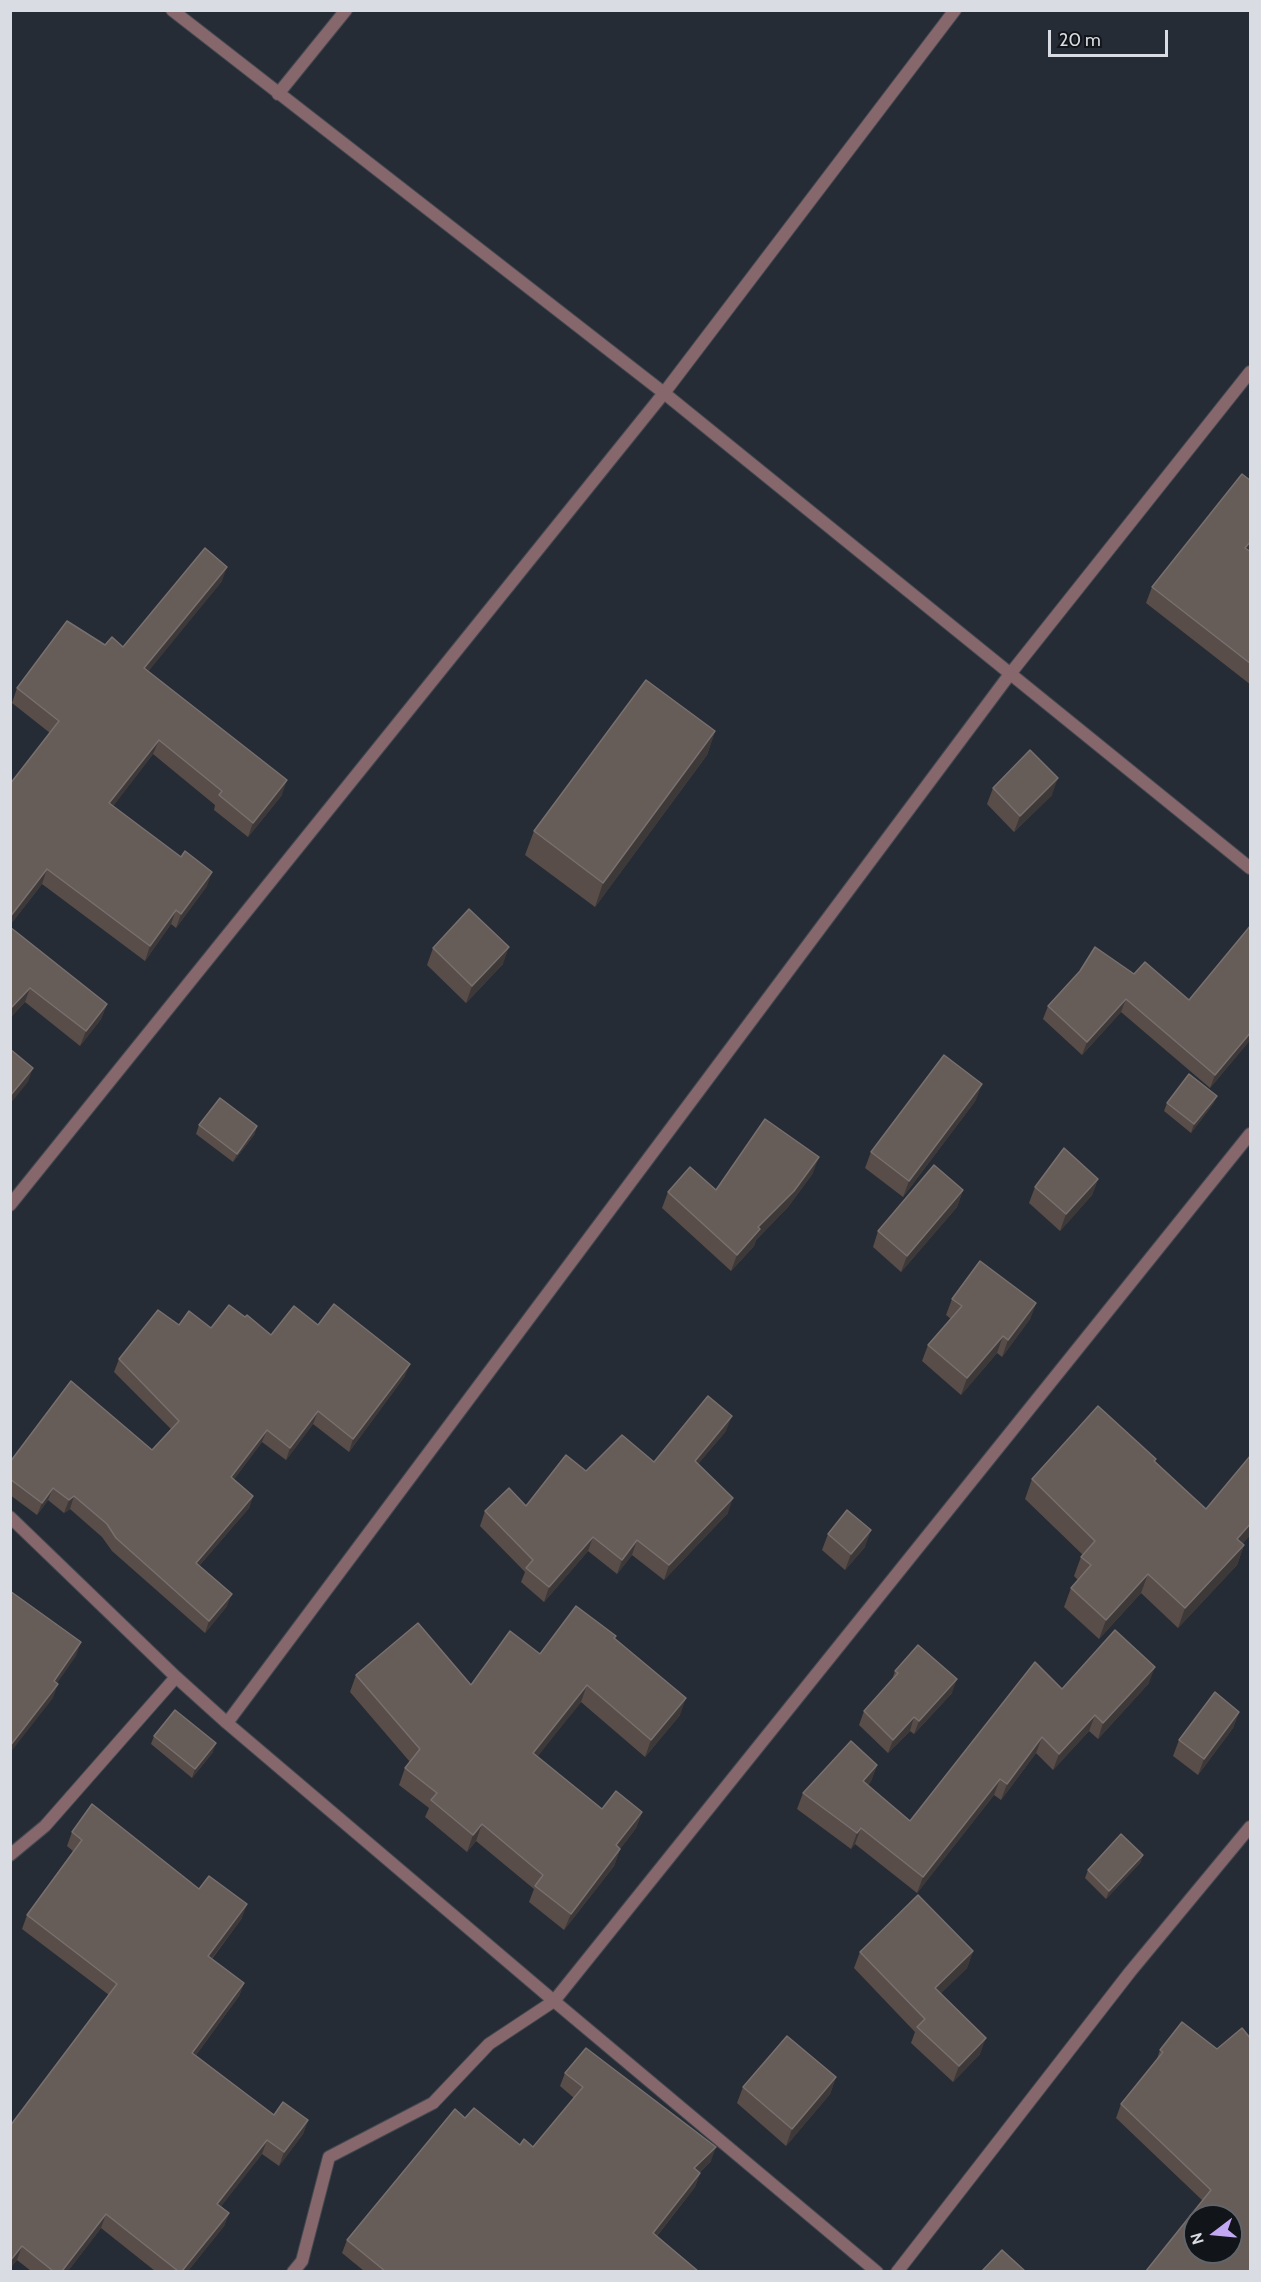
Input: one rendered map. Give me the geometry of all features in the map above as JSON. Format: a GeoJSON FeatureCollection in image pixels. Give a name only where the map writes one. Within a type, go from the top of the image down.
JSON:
{"type":"FeatureCollection","features":[{"type":"Feature","properties":{"kind":"street"},"geometry":{"type":"LineString","coordinates":[[172,10],[663,393],[1251,868]]}},
{"type":"Feature","properties":{"kind":"street"},"geometry":{"type":"LineString","coordinates":[[278,94],[346,10]]}},
{"type":"Feature","properties":{"kind":"street"},"geometry":{"type":"LineString","coordinates":[[10,1205],[663,393],[955,10]]}},
{"type":"Feature","properties":{"kind":"street"},"geometry":{"type":"LineString","coordinates":[[227,1723],[1010,674],[1251,372]]}},
{"type":"Feature","properties":{"kind":"street"},"geometry":{"type":"LineString","coordinates":[[293,2271],[302,2261],[329,2157],[433,2103],[489,2044],[554,2001],[1251,1134]]}},
{"type":"Feature","properties":{"kind":"street"},"geometry":{"type":"LineString","coordinates":[[10,1517],[227,1723],[877,2271]]}},
{"type":"Feature","properties":{"kind":"street"},"geometry":{"type":"LineString","coordinates":[[10,1856],[45,1826],[176,1677]]}},
{"type":"Feature","properties":{"kind":"street"},"geometry":{"type":"LineString","coordinates":[[897,2271],[1130,1972],[1251,1827]]}},
{"type":"Feature","properties":{"kind":"building"},"geometry":{"type":"Polygon","coordinates":[[[1242,474],[1251,481],[1251,541],[1245,548],[1251,552],[1251,664],[1152,587],[1242,474]]]}},
{"type":"Feature","properties":{"kind":"building"},"geometry":{"type":"Polygon","coordinates":[[[205,548],[227,567],[144,668],[287,780],[253,823],[219,795],[222,791],[159,740],[109,803],[181,857],[185,851],[212,872],[181,914],[176,910],[150,946],[47,869],[10,917],[10,784],[59,721],[17,688],[67,621],[105,645],[112,637],[123,647],[205,548]]]}},
{"type":"Feature","properties":{"kind":"building"},"geometry":{"type":"Polygon","coordinates":[[[646,680],[715,731],[603,883],[534,831],[646,680]]]}},
{"type":"Feature","properties":{"kind":"building"},"geometry":{"type":"Polygon","coordinates":[[[1030,750],[1058,778],[1020,816],[993,788],[1030,750]]]}},
{"type":"Feature","properties":{"kind":"building"},"geometry":{"type":"Polygon","coordinates":[[[469,909],[509,947],[472,986],[433,948],[469,909]]]}},
{"type":"Feature","properties":{"kind":"building"},"geometry":{"type":"Polygon","coordinates":[[[1251,925],[1251,1032],[1215,1075],[1126,999],[1087,1042],[1048,1006],[1080,971],[1095,947],[1134,974],[1145,962],[1189,1000],[1251,925]]]}},
{"type":"Feature","properties":{"kind":"building"},"geometry":{"type":"Polygon","coordinates":[[[10,927],[107,1004],[86,1031],[30,988],[10,1009],[10,927]]]}},
{"type":"Feature","properties":{"kind":"building"},"geometry":{"type":"Polygon","coordinates":[[[10,1049],[33,1068],[10,1096],[10,1049]]]}},
{"type":"Feature","properties":{"kind":"building"},"geometry":{"type":"Polygon","coordinates":[[[944,1055],[982,1084],[909,1181],[871,1152],[944,1055]]]}},
{"type":"Feature","properties":{"kind":"building"},"geometry":{"type":"Polygon","coordinates":[[[1189,1074],[1217,1096],[1194,1124],[1167,1103],[1189,1074]]]}},
{"type":"Feature","properties":{"kind":"building"},"geometry":{"type":"Polygon","coordinates":[[[220,1098],[257,1126],[237,1154],[199,1125],[220,1098]]]}},
{"type":"Feature","properties":{"kind":"building"},"geometry":{"type":"Polygon","coordinates":[[[765,1119],[819,1157],[794,1191],[758,1227],[760,1229],[737,1255],[668,1192],[690,1167],[716,1190],[765,1119]]]}},
{"type":"Feature","properties":{"kind":"building"},"geometry":{"type":"Polygon","coordinates":[[[1064,1148],[1098,1179],[1066,1214],[1035,1187],[1064,1148]]]}},
{"type":"Feature","properties":{"kind":"building"},"geometry":{"type":"Polygon","coordinates":[[[934,1165],[963,1190],[907,1256],[878,1231],[934,1165]]]}},
{"type":"Feature","properties":{"kind":"building"},"geometry":{"type":"Polygon","coordinates":[[[980,1261],[1036,1303],[1008,1340],[1003,1336],[967,1378],[928,1345],[962,1306],[952,1299],[980,1261]]]}},
{"type":"Feature","properties":{"kind":"building"},"geometry":{"type":"Polygon","coordinates":[[[334,1304],[410,1364],[353,1439],[318,1411],[290,1448],[267,1430],[231,1477],[253,1496],[196,1563],[232,1594],[209,1621],[116,1538],[107,1524],[74,1496],[69,1500],[53,1488],[42,1503],[10,1479],[10,1462],[71,1381],[152,1450],[179,1421],[119,1359],[158,1310],[179,1325],[189,1311],[211,1328],[229,1305],[245,1317],[247,1315],[271,1335],[294,1306],[318,1325],[334,1304]]]}},
{"type":"Feature","properties":{"kind":"building"},"geometry":{"type":"Polygon","coordinates":[[[708,1396],[732,1416],[695,1461],[733,1498],[669,1565],[637,1540],[622,1560],[593,1537],[549,1587],[526,1568],[533,1560],[485,1511],[509,1488],[526,1506],[566,1455],[586,1471],[622,1435],[654,1462],[708,1396]]]}},
{"type":"Feature","properties":{"kind":"building"},"geometry":{"type":"Polygon","coordinates":[[[1098,1406],[1206,1509],[1251,1455],[1251,1523],[1237,1539],[1244,1545],[1185,1608],[1148,1574],[1106,1620],[1071,1588],[1091,1565],[1081,1557],[1095,1541],[1032,1479],[1098,1406]]]}},
{"type":"Feature","properties":{"kind":"building"},"geometry":{"type":"Polygon","coordinates":[[[847,1510],[871,1530],[851,1554],[828,1534],[847,1510]]]}},
{"type":"Feature","properties":{"kind":"building"},"geometry":{"type":"Polygon","coordinates":[[[10,1591],[81,1642],[54,1681],[58,1684],[10,1746],[10,1591]]]}},
{"type":"Feature","properties":{"kind":"building"},"geometry":{"type":"Polygon","coordinates":[[[576,1606],[616,1636],[614,1638],[686,1698],[651,1740],[587,1685],[533,1753],[602,1809],[616,1791],[642,1812],[616,1845],[620,1849],[571,1914],[535,1886],[543,1875],[482,1824],[473,1835],[431,1800],[437,1793],[405,1768],[420,1749],[356,1675],[418,1623],[471,1685],[510,1631],[540,1654],[576,1606]]]}},
{"type":"Feature","properties":{"kind":"building"},"geometry":{"type":"Polygon","coordinates":[[[1115,1630],[1155,1667],[1103,1723],[1095,1715],[1059,1754],[1042,1737],[1007,1784],[1000,1779],[923,1877],[861,1828],[857,1833],[803,1793],[851,1741],[877,1765],[863,1781],[910,1821],[1035,1662],[1062,1689],[1115,1630]]]}},
{"type":"Feature","properties":{"kind":"building"},"geometry":{"type":"Polygon","coordinates":[[[918,1645],[957,1679],[919,1721],[914,1717],[893,1740],[864,1711],[898,1673],[895,1671],[918,1645]]]}},
{"type":"Feature","properties":{"kind":"building"},"geometry":{"type":"Polygon","coordinates":[[[1215,1692],[1239,1712],[1204,1759],[1179,1740],[1215,1692]]]}},
{"type":"Feature","properties":{"kind":"building"},"geometry":{"type":"Polygon","coordinates":[[[175,1710],[216,1743],[195,1769],[154,1736],[175,1710]]]}},
{"type":"Feature","properties":{"kind":"building"},"geometry":{"type":"Polygon","coordinates":[[[92,1804],[199,1889],[209,1876],[247,1904],[208,1956],[244,1983],[192,2053],[274,2115],[283,2102],[308,2120],[284,2152],[267,2140],[217,2204],[229,2213],[182,2271],[178,2271],[106,2214],[62,2271],[53,2271],[22,2246],[10,2261],[10,2126],[117,1984],[27,1915],[82,1840],[72,1832],[92,1804]]]}},
{"type":"Feature","properties":{"kind":"building"},"geometry":{"type":"Polygon","coordinates":[[[1121,1834],[1143,1855],[1109,1891],[1088,1870],[1121,1834]]]}},
{"type":"Feature","properties":{"kind":"building"},"geometry":{"type":"Polygon","coordinates":[[[918,1895],[973,1951],[935,1988],[986,2038],[959,2066],[917,2027],[925,2019],[860,1952],[918,1895]]]}},
{"type":"Feature","properties":{"kind":"building"},"geometry":{"type":"Polygon","coordinates":[[[1182,2022],[1217,2049],[1242,2028],[1251,2039],[1251,2271],[1146,2271],[1183,2225],[1183,2264],[1243,2264],[1243,2204],[1200,2204],[1211,2190],[1121,2104],[1163,2052],[1160,2050],[1182,2022]]]}},
{"type":"Feature","properties":{"kind":"building"},"geometry":{"type":"Polygon","coordinates":[[[787,2036],[836,2077],[792,2129],[743,2087],[787,2036]]]}},
{"type":"Feature","properties":{"kind":"building"},"geometry":{"type":"Polygon","coordinates":[[[586,2048],[716,2147],[694,2168],[700,2173],[653,2233],[698,2271],[385,2271],[347,2240],[455,2109],[465,2118],[474,2108],[520,2145],[524,2139],[533,2147],[583,2087],[565,2073],[586,2048]]]}},
{"type":"Feature","properties":{"kind":"building"},"geometry":{"type":"Polygon","coordinates":[[[1002,2250],[1025,2271],[982,2271],[1002,2250]]]}}]}
